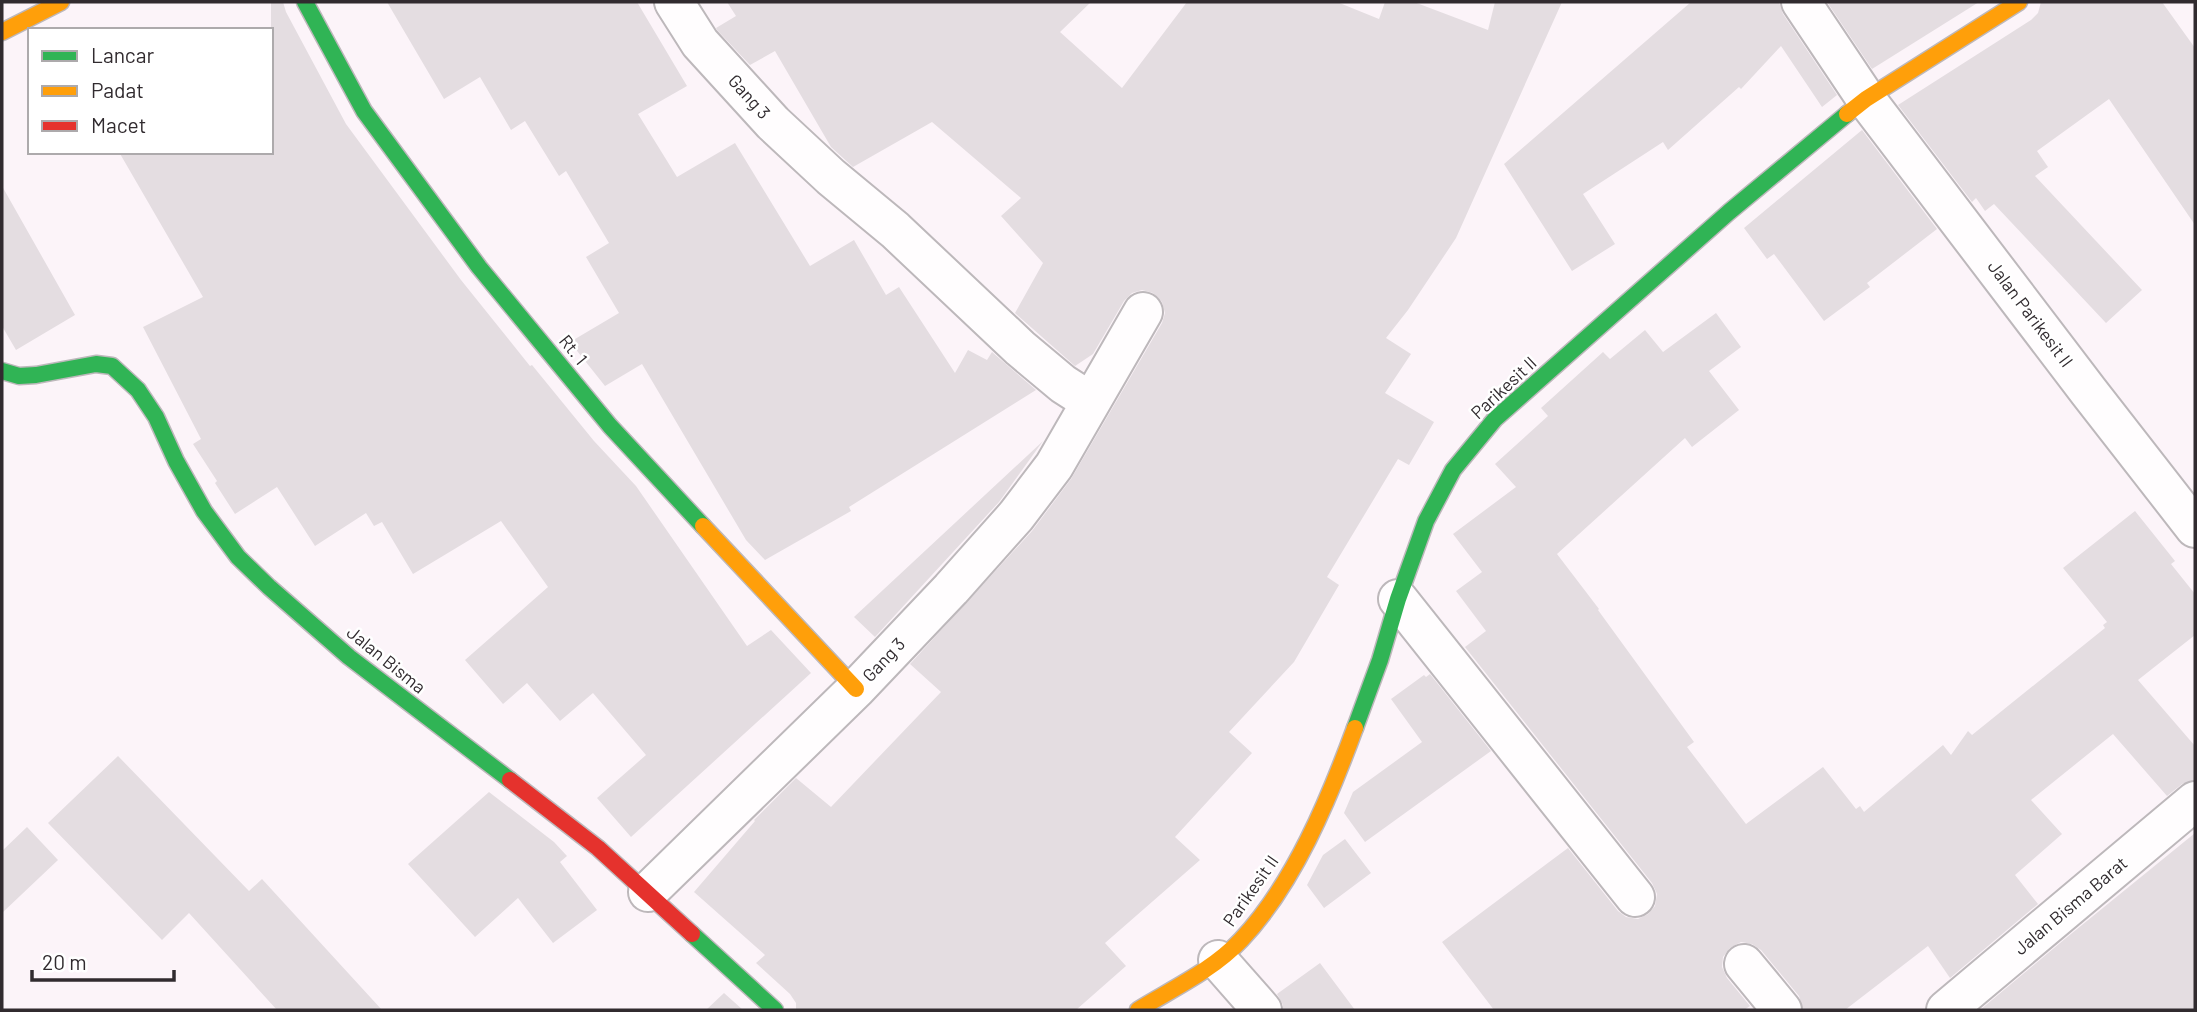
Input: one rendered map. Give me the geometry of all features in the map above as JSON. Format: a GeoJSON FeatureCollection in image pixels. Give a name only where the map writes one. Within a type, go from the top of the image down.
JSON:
{"type":"FeatureCollection","features":[{"type":"Feature","properties":{"kind":"street"},"geometry":{"type":"LineString","coordinates":[[2,32],[61,2]]}},
{"type":"Feature","properties":{"kind":"street","name":"Rt. 1"},"geometry":{"type":"LineString","coordinates":[[305,2],[364,111],[479,267],[610,426],[856,689]]}},
{"type":"Feature","properties":{"kind":"street","name":"Gang 3"},"geometry":{"type":"LineString","coordinates":[[674,2],[700,43],[773,123],[831,177],[895,230],[1020,348],[1063,384],[1090,402]]}},
{"type":"Feature","properties":{"kind":"street","name":"Jalan Parikesit II"},"geometry":{"type":"LineString","coordinates":[[1801,2],[1866,99],[2195,528]]}},
{"type":"Feature","properties":{"kind":"street","name":"Parikesit II"},"geometry":{"type":"LineString","coordinates":[[1218,960],[1240,941],[1262,914],[1287,876],[1316,822],[1342,763],[1375,673],[1426,521],[1453,470],[1495,419],[1729,212],[1866,99],[2020,2]]}},
{"type":"Feature","properties":{"kind":"street","name":"Gang 3"},"geometry":{"type":"LineString","coordinates":[[648,892],[856,689],[1016,516],[1054,466],[1143,312]]}},
{"type":"Feature","properties":{"kind":"street","name":"Jalan Bisma"},"geometry":{"type":"LineString","coordinates":[[2,371],[19,376],[96,364],[112,366],[138,390],[156,417],[176,461],[204,511],[238,557],[268,587],[349,657],[552,810],[598,848],[775,1010]]}},
{"type":"Feature","properties":{"kind":"street"},"geometry":{"type":"LineString","coordinates":[[1398,599],[1635,897]]}},
{"type":"Feature","properties":{"kind":"street","name":"Jalan Bisma Barat"},"geometry":{"type":"LineString","coordinates":[[1946,1010],[2195,801]]}},
{"type":"Feature","properties":{"kind":"street"},"geometry":{"type":"LineString","coordinates":[[1138,1010],[1218,960],[1262,1010]]}},
{"type":"Feature","properties":{"kind":"street"},"geometry":{"type":"LineString","coordinates":[[1744,964],[1782,1010]]}},
{"type":"Feature","properties":{"kind":"building"},"geometry":{"type":"Polygon","coordinates":[[[271,2],[283,2],[346,124],[461,280],[530,366],[532,365],[594,441],[636,486],[747,646],[771,630],[811,673],[631,837],[597,798],[646,755],[593,693],[560,721],[527,683],[503,704],[465,660],[548,587],[501,521],[413,574],[382,522],[374,526],[366,513],[315,546],[277,487],[235,514],[193,444],[201,439],[143,327],[203,297],[120,154],[273,154],[271,2]]]}},
{"type":"Feature","properties":{"kind":"building"},"geometry":{"type":"Polygon","coordinates":[[[387,2],[637,2],[687,86],[638,114],[677,177],[735,143],[810,266],[854,240],[886,295],[899,287],[955,373],[968,350],[987,360],[992,352],[1036,390],[849,507],[851,511],[765,560],[746,540],[642,364],[605,386],[570,342],[619,313],[586,257],[609,243],[566,171],[559,176],[525,121],[511,130],[480,77],[444,99],[387,2]]]}},
{"type":"Feature","properties":{"kind":"building"},"geometry":{"type":"Polygon","coordinates":[[[727,2],[1091,2],[1060,32],[1122,88],[1187,2],[1337,2],[1379,19],[1385,2],[1414,2],[1488,30],[1495,2],[1562,2],[1456,238],[1386,338],[1411,354],[1385,393],[1434,422],[1409,465],[1398,459],[1327,577],[1339,585],[1294,662],[1229,732],[1252,753],[1175,837],[1200,860],[1105,943],[1126,966],[1076,1010],[796,1010],[796,1003],[790,994],[756,963],[765,955],[694,892],[754,820],[796,778],[831,807],[941,692],[910,664],[1032,531],[1071,479],[1162,323],[1165,313],[1162,302],[1153,293],[1142,290],[1132,293],[1124,301],[1093,354],[1075,366],[1015,313],[1043,263],[1001,216],[1021,198],[932,122],[853,167],[831,147],[775,51],[750,65],[717,30],[716,28],[736,16],[727,2]]]}},
{"type":"Feature","properties":{"kind":"building"},"geometry":{"type":"Polygon","coordinates":[[[1691,2],[1779,2],[1783,14],[1837,95],[1822,107],[1781,46],[1741,89],[1739,87],[1668,150],[1663,142],[1583,194],[1615,244],[1572,271],[1504,164],[1691,2]]]}},
{"type":"Feature","properties":{"kind":"building"},"geometry":{"type":"Polygon","coordinates":[[[1827,2],[1979,2],[1872,69],[1827,2]]]}},
{"type":"Feature","properties":{"kind":"building"},"geometry":{"type":"Polygon","coordinates":[[[2041,2],[2162,2],[2195,48],[2195,225],[2109,99],[2037,151],[2048,167],[2035,176],[2142,290],[2106,323],[1994,204],[1985,211],[1976,198],[1972,202],[1898,105],[2031,20],[2038,13],[2041,2]]]}},
{"type":"Feature","properties":{"kind":"building"},"geometry":{"type":"Polygon","coordinates":[[[1862,130],[1937,229],[1867,283],[1870,287],[1824,321],[1774,254],[1767,259],[1744,228],[1862,130]]]}},
{"type":"Feature","properties":{"kind":"building"},"geometry":{"type":"Polygon","coordinates":[[[2,186],[75,315],[16,350],[2,326],[2,186]]]}},
{"type":"Feature","properties":{"kind":"building"},"geometry":{"type":"Polygon","coordinates":[[[1716,313],[1741,347],[1709,371],[1739,410],[1692,447],[1685,438],[1557,554],[1694,742],[1687,747],[1746,824],[1823,767],[1856,809],[1860,806],[1864,812],[1943,745],[1951,755],[1968,731],[1972,735],[2105,628],[2103,625],[2107,622],[2063,568],[2135,511],[2175,561],[2171,564],[2195,594],[2195,635],[2138,680],[2195,746],[2195,780],[2182,784],[2167,796],[2113,734],[2031,800],[2062,834],[2015,875],[2038,904],[1950,978],[1928,946],[1845,1010],[1803,1010],[1799,996],[1761,950],[1752,944],[1741,942],[1730,948],[1723,957],[1722,967],[1727,978],[1750,1006],[1744,1010],[1494,1010],[1442,942],[1568,848],[1618,911],[1626,917],[1638,919],[1648,914],[1655,906],[1657,894],[1652,883],[1465,647],[1486,631],[1456,591],[1482,572],[1453,534],[1516,487],[1495,464],[1548,416],[1541,408],[1603,352],[1610,359],[1645,330],[1663,352],[1716,313]]]}},
{"type":"Feature","properties":{"kind":"building"},"geometry":{"type":"Polygon","coordinates":[[[1043,441],[999,502],[875,637],[854,617],[1043,441]]]}},
{"type":"Feature","properties":{"kind":"building"},"geometry":{"type":"Polygon","coordinates":[[[1430,674],[1491,751],[1365,842],[1344,813],[1353,792],[1422,742],[1391,699],[1424,675],[1426,677],[1430,674]]]}},
{"type":"Feature","properties":{"kind":"building"},"geometry":{"type":"Polygon","coordinates":[[[118,756],[249,891],[262,879],[382,1010],[277,1010],[189,913],[162,940],[48,823],[118,756]]]}},
{"type":"Feature","properties":{"kind":"building"},"geometry":{"type":"Polygon","coordinates":[[[489,792],[554,842],[567,856],[560,862],[597,910],[553,943],[518,898],[475,937],[408,864],[489,792]]]}},
{"type":"Feature","properties":{"kind":"building"},"geometry":{"type":"Polygon","coordinates":[[[27,827],[58,860],[2,913],[2,851],[27,827]]]}},
{"type":"Feature","properties":{"kind":"building"},"geometry":{"type":"Polygon","coordinates":[[[2195,833],[2195,1010],[1980,1010],[2066,938],[2195,833]]]}},
{"type":"Feature","properties":{"kind":"building"},"geometry":{"type":"Polygon","coordinates":[[[1345,839],[1371,873],[1324,908],[1307,885],[1323,855],[1345,839]]]}},
{"type":"Feature","properties":{"kind":"building"},"geometry":{"type":"Polygon","coordinates":[[[1320,963],[1355,1010],[1283,1010],[1277,994],[1320,963]]]}},
{"type":"Feature","properties":{"kind":"building"},"geometry":{"type":"Polygon","coordinates":[[[724,993],[743,1010],[706,1010],[724,993]]]}},
{"type":"Feature","properties":{"kind":"traffic: fast"},"geometry":{"type":"LineString","coordinates":[[305,2],[364,111],[479,267],[610,426],[703,526]]}},
{"type":"Feature","properties":{"kind":"traffic: fast"},"geometry":{"type":"LineString","coordinates":[[1355,728],[1426,521],[1453,470],[1495,419],[1729,212],[1847,114]]}},
{"type":"Feature","properties":{"kind":"traffic: fast"},"geometry":{"type":"LineString","coordinates":[[2,371],[19,376],[96,364],[112,366],[138,390],[156,417],[176,461],[204,511],[238,557],[349,657],[510,780]]}},
{"type":"Feature","properties":{"kind":"traffic: fast"},"geometry":{"type":"LineString","coordinates":[[692,934],[775,1010]]}},
{"type":"Feature","properties":{"kind":"traffic: slow"},"geometry":{"type":"LineString","coordinates":[[2,32],[61,2]]}},
{"type":"Feature","properties":{"kind":"traffic: slow"},"geometry":{"type":"LineString","coordinates":[[1847,114],[1866,99],[2019,2]]}},
{"type":"Feature","properties":{"kind":"traffic: slow"},"geometry":{"type":"LineString","coordinates":[[703,526],[856,689]]}},
{"type":"Feature","properties":{"kind":"traffic: slow"},"geometry":{"type":"LineString","coordinates":[[1138,1010],[1218,961],[1260,918],[1278,893],[1308,840],[1355,728]]}},
{"type":"Feature","properties":{"kind":"traffic: jam"},"geometry":{"type":"LineString","coordinates":[[510,780],[598,848],[692,934]]}}]}
